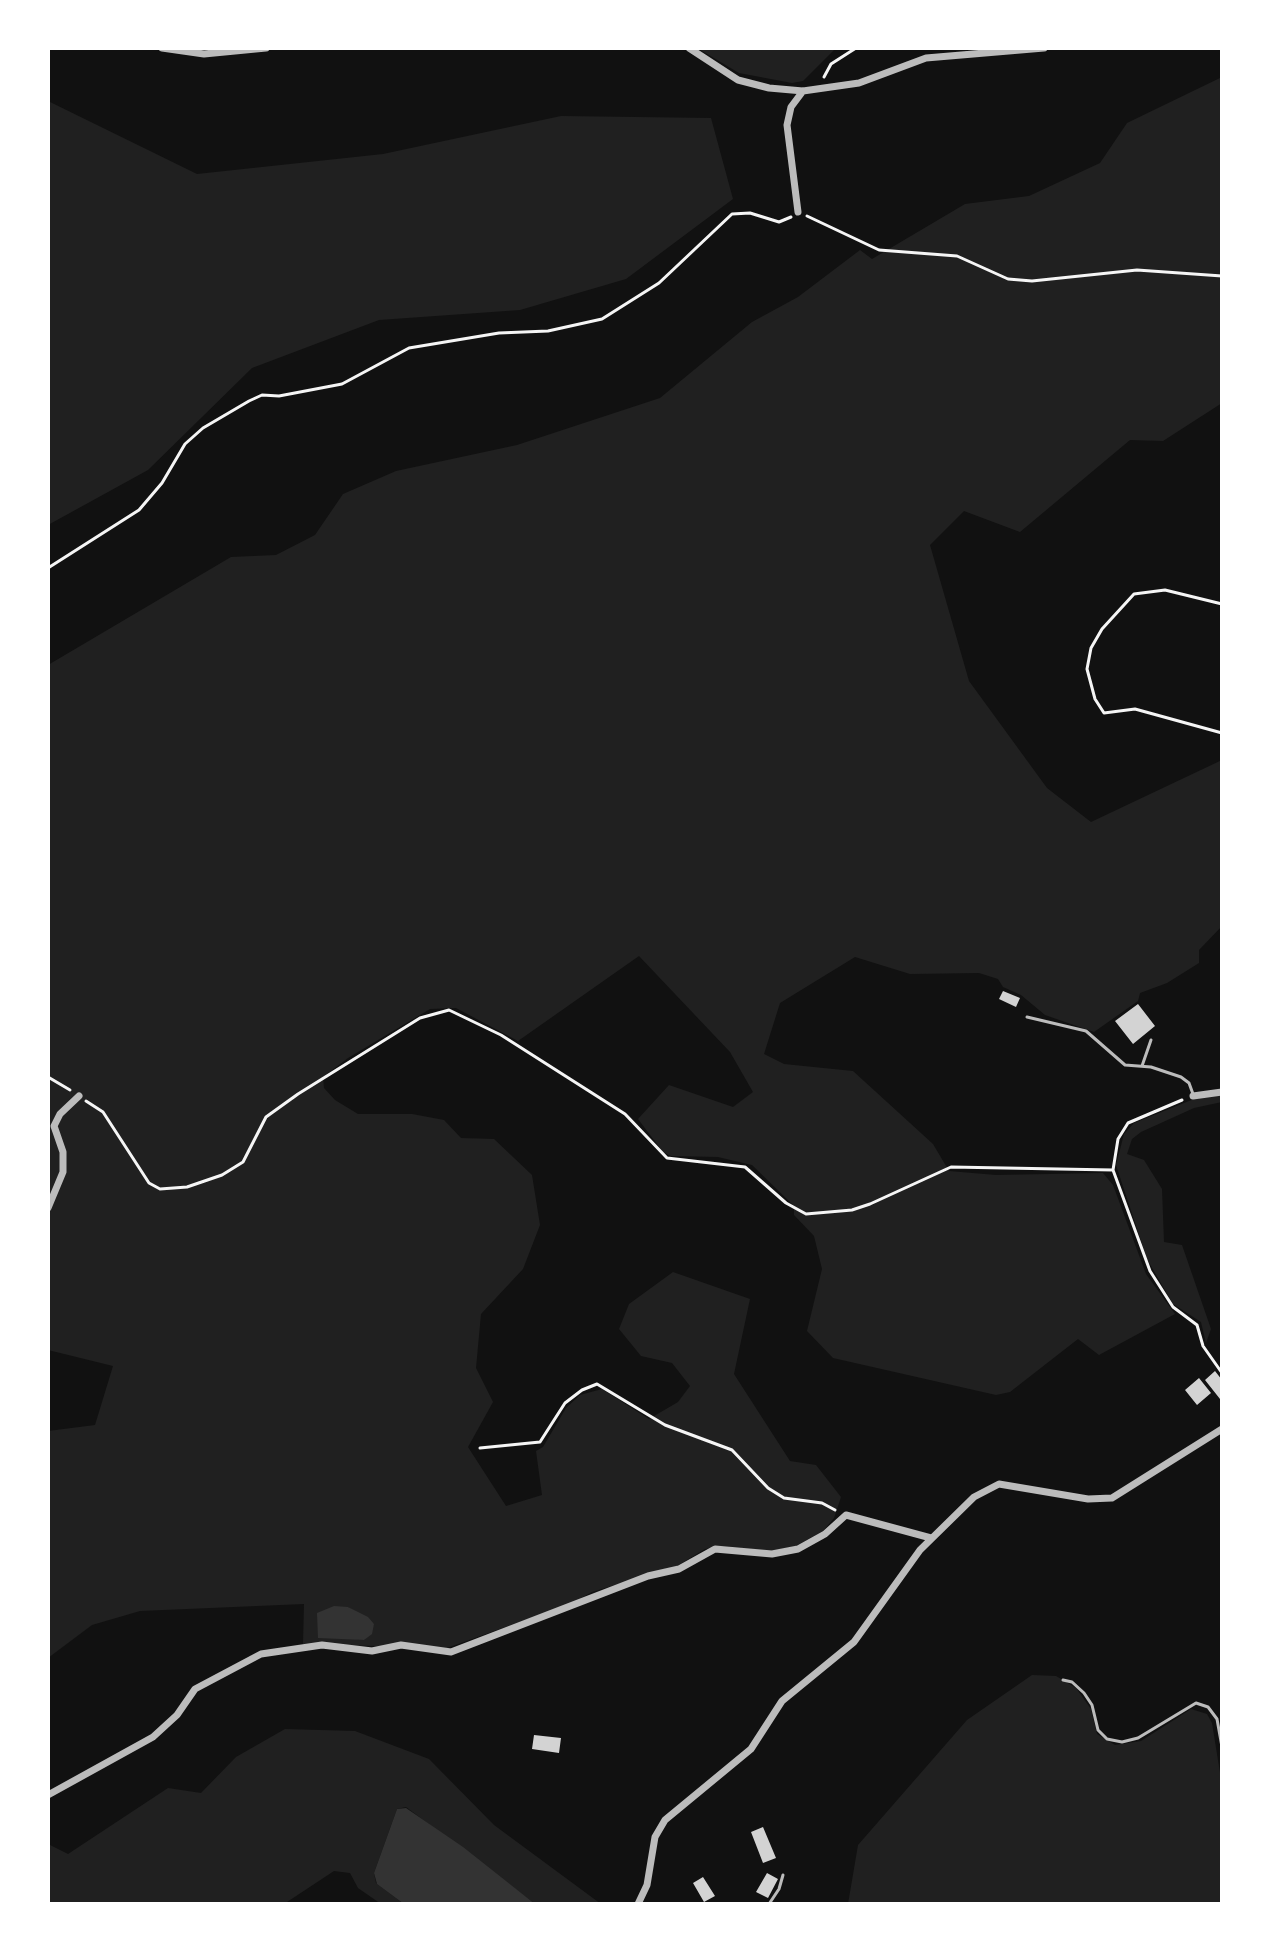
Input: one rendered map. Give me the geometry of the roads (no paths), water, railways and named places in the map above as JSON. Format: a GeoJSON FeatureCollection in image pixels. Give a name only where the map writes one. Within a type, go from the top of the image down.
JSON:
{"type":"FeatureCollection","features":[{"type":"Feature","properties":{"kind":"street"},"geometry":{"type":"LineString","coordinates":[[162,48],[204,54],[266,48]]}},
{"type":"Feature","properties":{"kind":"street"},"geometry":{"type":"LineString","coordinates":[[689,48],[738,80],[769,88],[803,91],[859,83],[926,58],[1044,48]]}},
{"type":"Feature","properties":{"kind":"street"},"geometry":{"type":"LineString","coordinates":[[798,212],[787,125],[791,107],[803,91]]}},
{"type":"Feature","properties":{"kind":"street"},"geometry":{"type":"LineString","coordinates":[[1193,1096],[1222,1092]]}},
{"type":"Feature","properties":{"kind":"street"},"geometry":{"type":"LineString","coordinates":[[48,1208],[63,1172],[63,1152],[54,1126],[79,1096]]}},
{"type":"Feature","properties":{"kind":"street"},"geometry":{"type":"LineString","coordinates":[[638,1904],[647,1885],[659,1828],[674,1810],[751,1749],[782,1701],[854,1642],[931,1538],[974,1497],[991,1486],[1007,1485],[1104,1500],[1118,1495],[1222,1429]]}},
{"type":"Feature","properties":{"kind":"street"},"geometry":{"type":"LineString","coordinates":[[48,1795],[153,1737],[170,1724],[195,1689],[261,1654],[322,1645],[372,1651],[401,1645],[451,1652],[648,1576],[679,1569],[715,1549],[772,1554],[798,1549],[825,1534],[846,1515],[931,1538]]}},
{"type":"Feature","properties":{"kind":"lane"},"geometry":{"type":"LineString","coordinates":[[1027,1017],[1086,1031],[1118,1061],[1181,1077],[1189,1083],[1193,1096]]}},
{"type":"Feature","properties":{"kind":"lane"},"geometry":{"type":"LineString","coordinates":[[1142,1066],[1151,1040]]}},
{"type":"Feature","properties":{"kind":"lane"},"geometry":{"type":"LineString","coordinates":[[1063,1680],[1072,1682],[1084,1693],[1093,1708],[1098,1730],[1107,1739],[1122,1742],[1138,1738],[1196,1703],[1208,1707],[1217,1719],[1222,1747]]}},
{"type":"Feature","properties":{"kind":"lane"},"geometry":{"type":"LineString","coordinates":[[769,1904],[779,1889],[783,1875]]}}]}
